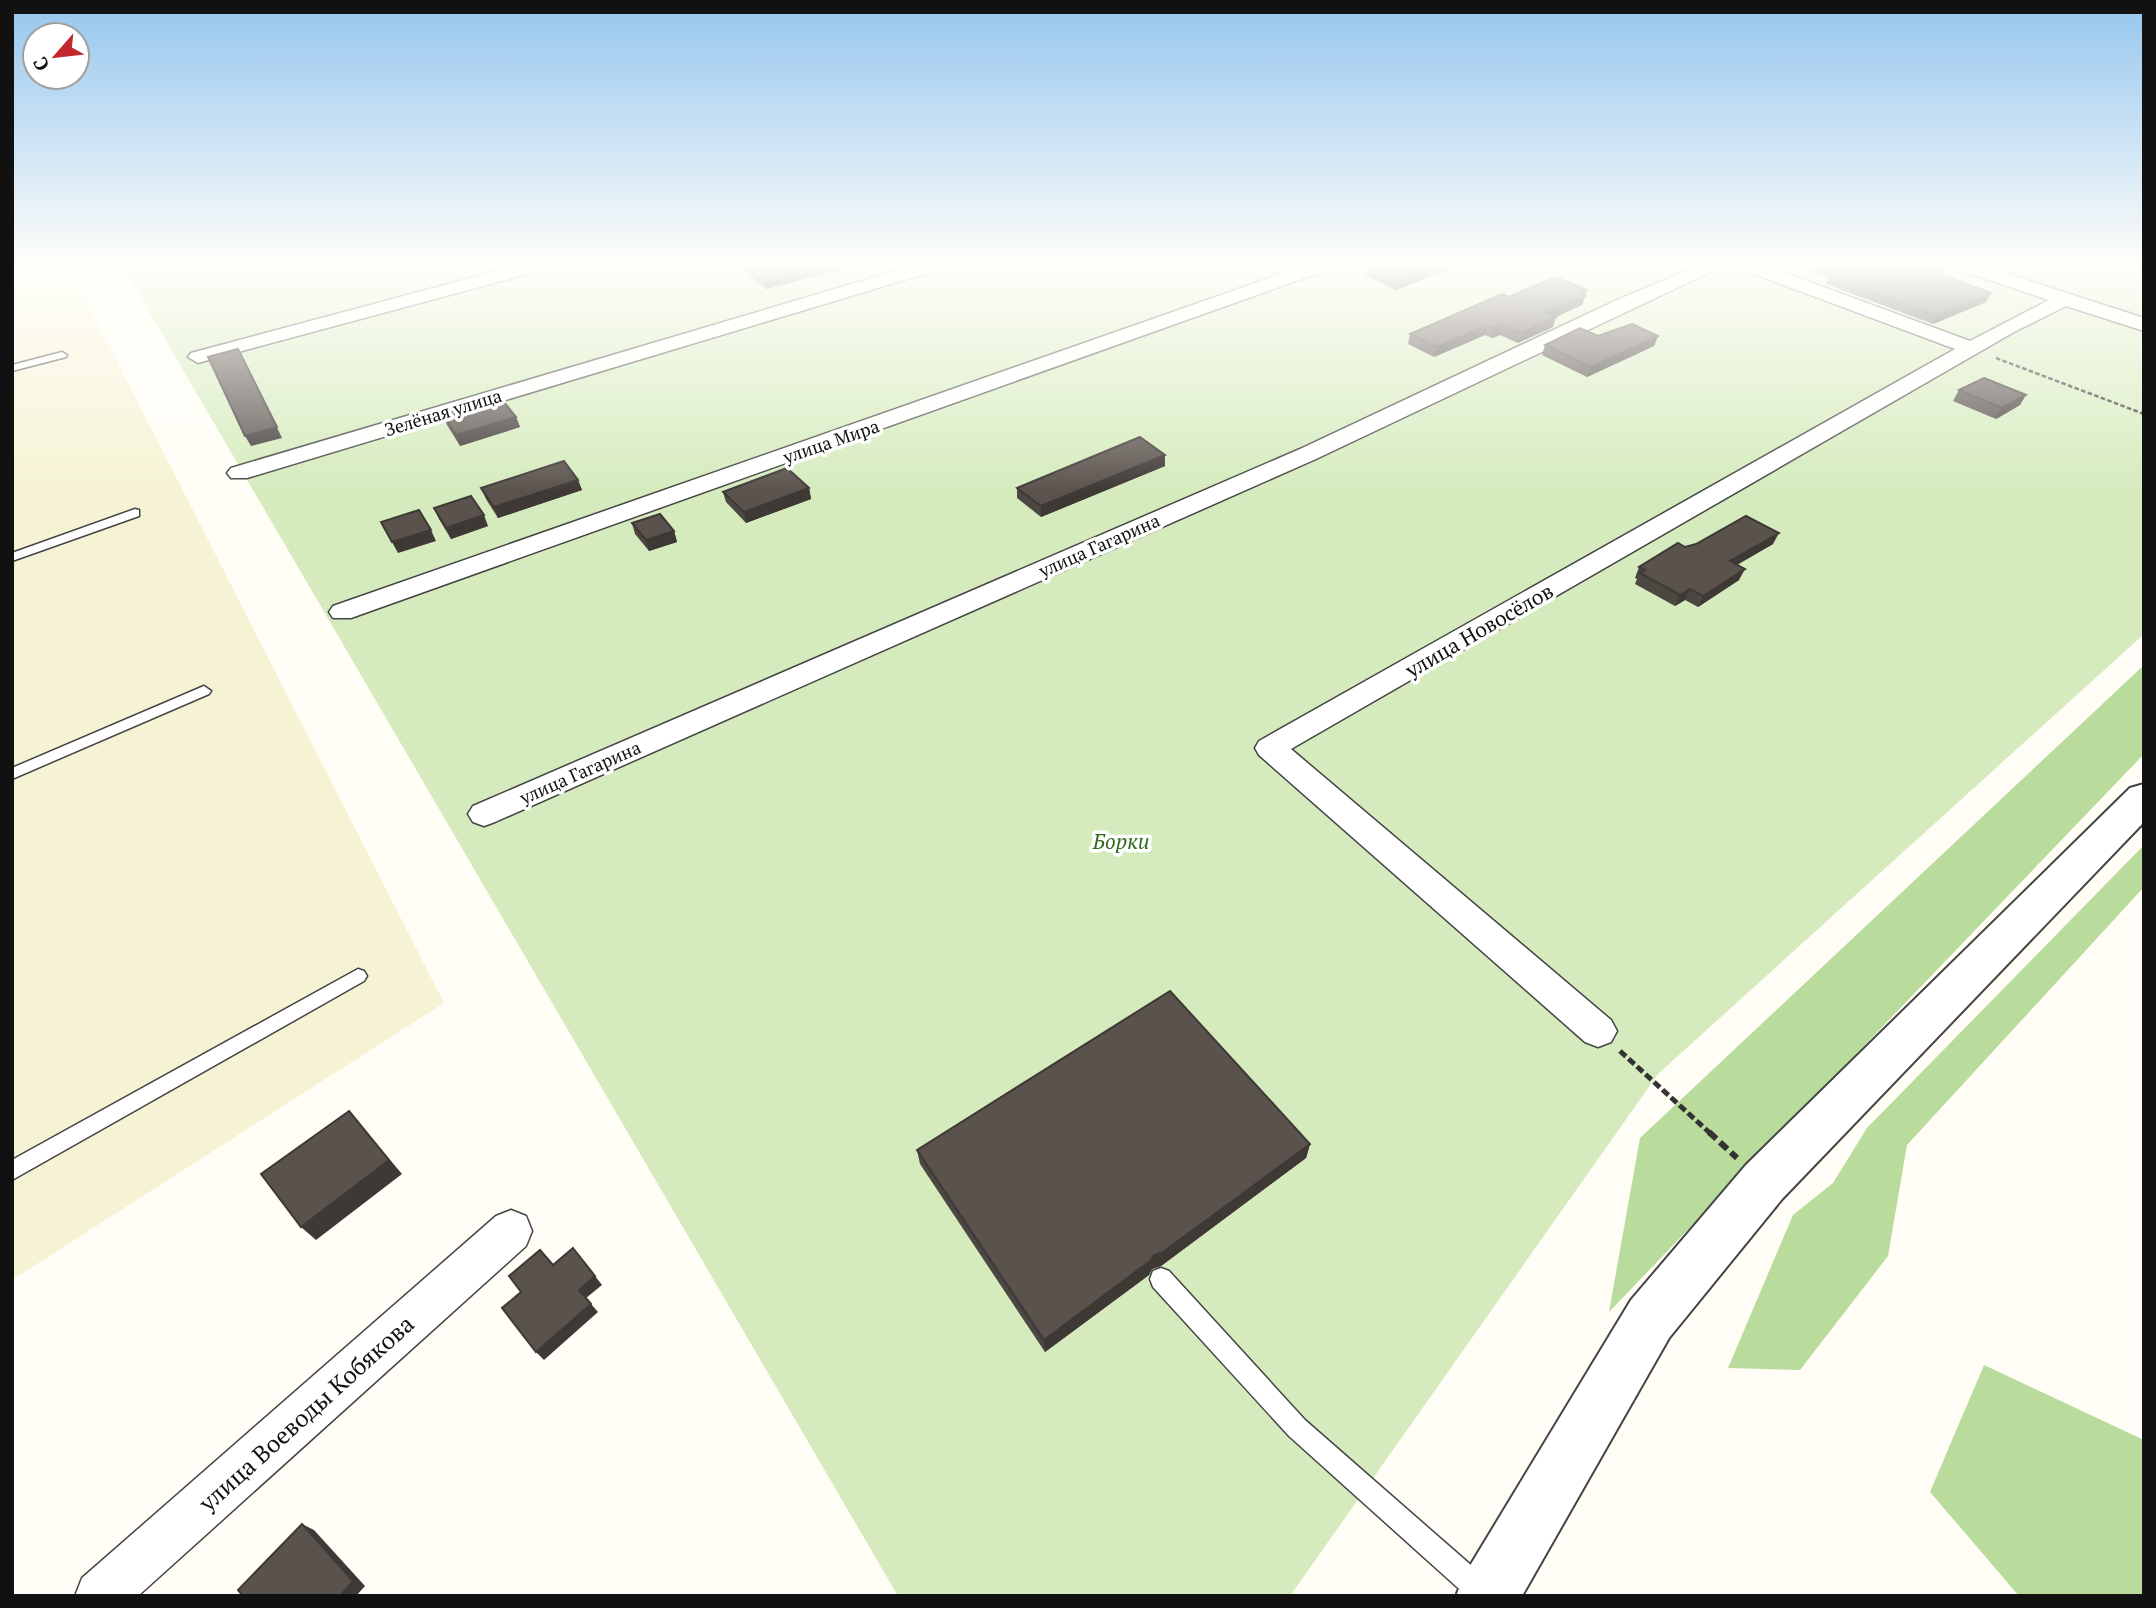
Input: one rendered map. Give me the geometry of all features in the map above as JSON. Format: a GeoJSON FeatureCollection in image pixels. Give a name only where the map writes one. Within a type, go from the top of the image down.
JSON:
{"type":"FeatureCollection","features":[{"type":"Feature","properties":{"kind":"street"},"geometry":{"type":"LineString","coordinates":[[198,357],[254,342]]}},
{"type":"Feature","properties":{"kind":"street","name":"Зелёная улица"},"geometry":{"type":"LineString","coordinates":[[239,472],[676,342]]}},
{"type":"Feature","properties":{"kind":"street","name":"улица Мира"},"geometry":{"type":"LineString","coordinates":[[342,612],[1106,342]]}},
{"type":"Feature","properties":{"kind":"street","name":"улица Гагарина"},"geometry":{"type":"LineString","coordinates":[[484,814],[1308,454],[1544,342]]}},
{"type":"Feature","properties":{"kind":"street"},"geometry":{"type":"LineString","coordinates":[[1954,342],[1973,349]]}},
{"type":"Feature","properties":{"kind":"street","name":"улица Новосёлов"},"geometry":{"type":"LineString","coordinates":[[1598,1031],[1270,748],[1986,342]]}},
{"type":"Feature","properties":{"kind":"street"},"geometry":{"type":"LineString","coordinates":[[1487,1596],[1650,1319],[1764,1182],[2144,798]]}},
{"type":"Feature","properties":{"kind":"street","name":"улица Воеводы Кобякова"},"geometry":{"type":"LineString","coordinates":[[100,1596],[511,1231]]}},
{"type":"Feature","properties":{"kind":"lane"},"geometry":{"type":"LineString","coordinates":[[12,368],[62,355]]}},
{"type":"Feature","properties":{"kind":"lane"},"geometry":{"type":"LineString","coordinates":[[12,557],[135,513]]}},
{"type":"Feature","properties":{"kind":"lane"},"geometry":{"type":"LineString","coordinates":[[12,774],[204,691]]}},
{"type":"Feature","properties":{"kind":"lane"},"geometry":{"type":"LineString","coordinates":[[12,1171],[358,976]]}},
{"type":"Feature","properties":{"kind":"lane"},"geometry":{"type":"LineString","coordinates":[[1161,1279],[1297,1428],[1487,1596]]}},
{"type":"Feature","properties":{"kind":"path"},"geometry":{"type":"LineString","coordinates":[[1973,349],[2144,414]]}},
{"type":"Feature","properties":{"kind":"path"},"geometry":{"type":"LineString","coordinates":[[1598,1031],[1764,1182]]}},
{"type":"Feature","properties":{"kind":"shaded area"},"geometry":{"type":"Polygon","coordinates":[[[12,342],[107,342],[444,1003],[12,1280],[12,342]]]}},
{"type":"Feature","properties":{"kind":"green space","name":"Борки"},"geometry":{"type":"Polygon","coordinates":[[[167,342],[2144,342],[2144,634],[1658,1074],[1290,1596],[898,1596],[167,342]]]}},
{"type":"Feature","properties":{"kind":"green space"},"geometry":{"type":"Polygon","coordinates":[[[2144,665],[2144,754],[1609,1312],[1640,1138],[2144,665]]]}},
{"type":"Feature","properties":{"kind":"green space"},"geometry":{"type":"Polygon","coordinates":[[[2144,845],[2144,887],[1907,1145],[1888,1256],[1800,1370],[1728,1368],[1793,1215],[1833,1183],[1867,1128],[2144,845]]]}},
{"type":"Feature","properties":{"kind":"green space"},"geometry":{"type":"Polygon","coordinates":[[[1984,1365],[2144,1440],[2144,1596],[2019,1596],[1930,1492],[1984,1365]]]}},
{"type":"Feature","properties":{"kind":"building"},"geometry":{"type":"Polygon","coordinates":[[[1426,342],[1447,342],[1436,347],[1426,342]]]}},
{"type":"Feature","properties":{"kind":"building"},"geometry":{"type":"Polygon","coordinates":[[[1551,342],[1645,342],[1591,367],[1545,345],[1551,342]]]}},
{"type":"Feature","properties":{"kind":"building"},"geometry":{"type":"Polygon","coordinates":[[[238,349],[277,427],[245,436],[208,357],[238,349]]]}},
{"type":"Feature","properties":{"kind":"building"},"geometry":{"type":"Polygon","coordinates":[[[1984,378],[2026,395],[2002,408],[1959,390],[1984,378]]]}},
{"type":"Feature","properties":{"kind":"building"},"geometry":{"type":"Polygon","coordinates":[[[500,397],[516,417],[456,435],[443,414],[500,397]]]}},
{"type":"Feature","properties":{"kind":"building"},"geometry":{"type":"Polygon","coordinates":[[[1140,437],[1165,455],[1041,506],[1017,488],[1140,437]]]}},
{"type":"Feature","properties":{"kind":"building"},"geometry":{"type":"Polygon","coordinates":[[[564,461],[578,480],[494,507],[481,488],[564,461]]]}},
{"type":"Feature","properties":{"kind":"building"},"geometry":{"type":"Polygon","coordinates":[[[787,468],[809,488],[744,512],[723,492],[787,468]]]}},
{"type":"Feature","properties":{"kind":"building"},"geometry":{"type":"Polygon","coordinates":[[[471,496],[484,515],[446,528],[434,508],[471,496]]]}},
{"type":"Feature","properties":{"kind":"building"},"geometry":{"type":"Polygon","coordinates":[[[419,510],[431,530],[392,542],[381,522],[419,510]]]}},
{"type":"Feature","properties":{"kind":"building"},"geometry":{"type":"Polygon","coordinates":[[[660,514],[674,531],[646,540],[632,523],[660,514]]]}},
{"type":"Feature","properties":{"kind":"building"},"geometry":{"type":"Polygon","coordinates":[[[1746,516],[1779,533],[1730,561],[1745,569],[1703,596],[1690,589],[1680,595],[1640,573],[1645,570],[1639,567],[1678,543],[1685,547],[1696,544],[1746,516]]]}},
{"type":"Feature","properties":{"kind":"building"},"geometry":{"type":"Polygon","coordinates":[[[1170,991],[1310,1144],[1163,1252],[1154,1255],[1150,1261],[1044,1340],[917,1150],[1170,991]]]}},
{"type":"Feature","properties":{"kind":"building"},"geometry":{"type":"Polygon","coordinates":[[[349,1111],[389,1160],[301,1227],[261,1174],[349,1111]]]}},
{"type":"Feature","properties":{"kind":"building"},"geometry":{"type":"Polygon","coordinates":[[[573,1248],[595,1276],[579,1290],[591,1304],[536,1352],[502,1308],[521,1292],[509,1276],[540,1250],[553,1265],[573,1248]]]}},
{"type":"Feature","properties":{"kind":"building"},"geometry":{"type":"Polygon","coordinates":[[[302,1524],[353,1581],[340,1596],[243,1596],[238,1590],[302,1524]]]}}]}
